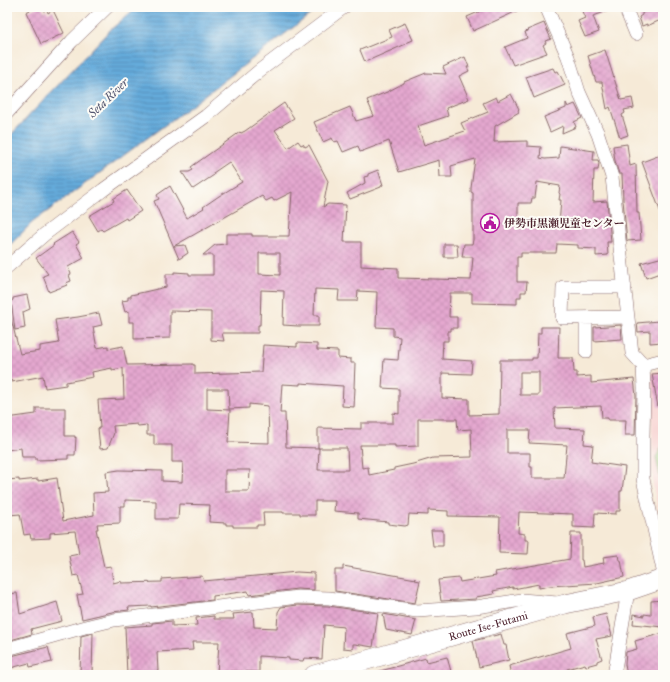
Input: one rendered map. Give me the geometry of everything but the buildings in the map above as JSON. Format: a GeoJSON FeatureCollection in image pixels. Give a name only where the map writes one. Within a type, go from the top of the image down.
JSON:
{"type":"FeatureCollection","features":[{"type":"Feature","properties":{"kind":"main road","name":"Route Ise-Futami"},"geometry":{"type":"LineString","coordinates":[[314,675],[565,604],[628,591],[663,580]]}},
{"type":"Feature","properties":{"kind":"street"},"geometry":{"type":"LineString","coordinates":[[7,113],[72,41],[107,7]]}},
{"type":"Feature","properties":{"kind":"street"},"geometry":{"type":"LineString","coordinates":[[7,267],[45,234],[103,190],[206,116],[259,71],[344,7]]}},
{"type":"Feature","properties":{"kind":"street"},"geometry":{"type":"LineString","coordinates":[[625,7],[636,34]]}},
{"type":"Feature","properties":{"kind":"street"},"geometry":{"type":"LineString","coordinates":[[548,11],[568,57],[579,92],[598,134],[612,177],[632,353],[643,365],[643,479],[663,570]]}},
{"type":"Feature","properties":{"kind":"street"},"geometry":{"type":"LineString","coordinates":[[625,287],[562,287],[562,318],[628,317]]}},
{"type":"Feature","properties":{"kind":"street"},"geometry":{"type":"LineString","coordinates":[[586,318],[586,352]]}},
{"type":"Feature","properties":{"kind":"street"},"geometry":{"type":"LineString","coordinates":[[643,365],[663,360]]}},
{"type":"Feature","properties":{"kind":"street"},"geometry":{"type":"LineString","coordinates":[[614,675],[628,591]]}},
{"type":"Feature","properties":{"kind":"street"},"geometry":{"type":"LineString","coordinates":[[7,649],[114,620],[298,597],[329,598],[417,611],[476,607],[522,600],[565,604]]}},
{"type":"Feature","properties":{"kind":"shaded area"},"geometry":{"type":"Polygon","coordinates":[[[663,369],[663,530],[653,486],[651,373],[663,369]]]}},
{"type":"Feature","properties":{"kind":"green space"},"geometry":{"type":"Polygon","coordinates":[[[663,445],[663,493],[656,457],[663,445]]]}},
{"type":"Feature","properties":{"kind":"water","name":"Seta River"},"geometry":{"type":"Polygon","coordinates":[[[137,7],[320,7],[191,106],[33,222],[7,248],[7,139],[109,31],[137,7]]]}},
{"type":"Feature","properties":{"kind":"place","name":"伊勢市黒瀬児童センター"},"geometry":{"type":"Point","coordinates":[490,223]}}]}
